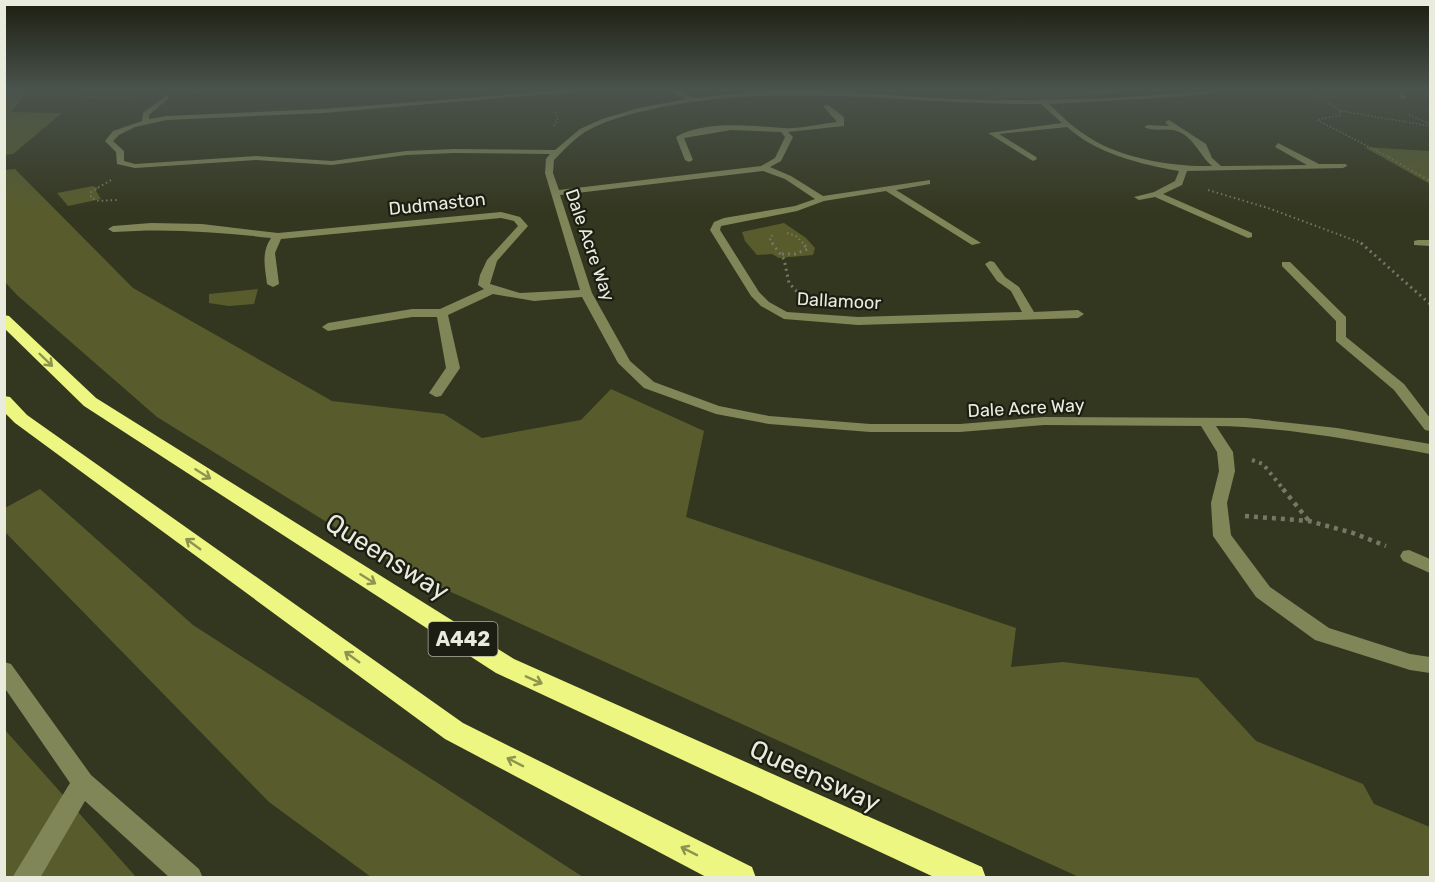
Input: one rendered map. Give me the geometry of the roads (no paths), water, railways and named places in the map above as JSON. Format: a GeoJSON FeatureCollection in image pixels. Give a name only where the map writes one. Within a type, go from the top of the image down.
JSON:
{"type":"FeatureCollection","features":[{"type":"Feature","properties":{"kind":"highway","name":"Queensway"},"geometry":{"type":"LineString","coordinates":[[4,319],[90,402],[505,666],[971,878]]}},
{"type":"Feature","properties":{"kind":"highway"},"geometry":{"type":"LineString","coordinates":[[4,401],[21,419],[454,731],[741,878]]}},
{"type":"Feature","properties":{"kind":"street"},"geometry":{"type":"LineString","coordinates":[[123,130],[116,133],[109,141],[120,151],[120,162],[125,165],[146,166],[256,158],[332,163],[422,152],[556,152],[569,141],[589,130]]}},
{"type":"Feature","properties":{"kind":"street"},"geometry":{"type":"LineString","coordinates":[[689,160],[680,137],[706,130]]}},
{"type":"Feature","properties":{"kind":"street"},"geometry":{"type":"LineString","coordinates":[[763,168],[784,151],[784,144],[789,137],[783,130]]}},
{"type":"Feature","properties":{"kind":"street"},"geometry":{"type":"LineString","coordinates":[[1019,130],[992,133],[1033,159]]}},
{"type":"Feature","properties":{"kind":"street"},"geometry":{"type":"LineString","coordinates":[[1074,130],[1115,152],[1148,163],[1184,169],[1343,166]]}},
{"type":"Feature","properties":{"kind":"street"},"geometry":{"type":"LineString","coordinates":[[1181,130],[1203,146],[1209,159],[1218,167]]}},
{"type":"Feature","properties":{"kind":"street"},"geometry":{"type":"LineString","coordinates":[[1278,145],[1317,166]]}},
{"type":"Feature","properties":{"kind":"street","name":"Dale Acre Way"},"geometry":{"type":"LineString","coordinates":[[556,152],[549,159],[549,173],[586,293],[625,363],[649,385],[716,410],[769,420],[870,428],[960,428],[1044,421],[1246,422],[1337,432],[1431,449]]}},
{"type":"Feature","properties":{"kind":"street"},"geometry":{"type":"LineString","coordinates":[[554,193],[763,168],[792,177],[809,193],[822,200],[927,182]]}},
{"type":"Feature","properties":{"kind":"street"},"geometry":{"type":"LineString","coordinates":[[1139,197],[1156,194],[1179,183],[1184,169]]}},
{"type":"Feature","properties":{"kind":"street"},"geometry":{"type":"LineString","coordinates":[[890,190],[976,243]]}},
{"type":"Feature","properties":{"kind":"street"},"geometry":{"type":"LineString","coordinates":[[1156,194],[1248,235]]}},
{"type":"Feature","properties":{"kind":"street","name":"Dallamoor"},"geometry":{"type":"LineString","coordinates":[[822,200],[797,208],[727,220],[717,224],[715,230],[755,294],[765,304],[784,315],[858,321],[1078,314]]}},
{"type":"Feature","properties":{"kind":"street","name":"Dudmaston"},"geometry":{"type":"LineString","coordinates":[[113,229],[151,226],[202,227],[278,236],[501,215],[518,219],[523,226],[515,238],[488,263],[484,285],[492,290]]}},
{"type":"Feature","properties":{"kind":"street"},"geometry":{"type":"LineString","coordinates":[[273,284],[268,258],[270,245],[278,236]]}},
{"type":"Feature","properties":{"kind":"street"},"geometry":{"type":"LineString","coordinates":[[1418,243],[1431,243]]}},
{"type":"Feature","properties":{"kind":"street"},"geometry":{"type":"LineString","coordinates":[[990,264],[1001,279],[1015,290],[1030,315]]}},
{"type":"Feature","properties":{"kind":"street"},"geometry":{"type":"LineString","coordinates":[[1286,264],[1342,320],[1340,338],[1399,387],[1431,427]]}},
{"type":"Feature","properties":{"kind":"street"},"geometry":{"type":"LineString","coordinates":[[328,327],[412,313],[442,313],[492,290],[527,297],[586,293]]}},
{"type":"Feature","properties":{"kind":"street"},"geometry":{"type":"LineString","coordinates":[[436,393],[453,368],[442,313]]}},
{"type":"Feature","properties":{"kind":"street"},"geometry":{"type":"LineString","coordinates":[[1204,421],[1225,452],[1227,471],[1219,504],[1222,536],[1263,592],[1322,634],[1410,662],[1431,665]]}},
{"type":"Feature","properties":{"kind":"street"},"geometry":{"type":"LineString","coordinates":[[1409,556],[1431,567]]}},
{"type":"Feature","properties":{"kind":"street"},"geometry":{"type":"LineString","coordinates":[[4,670],[83,783],[190,878]]}},
{"type":"Feature","properties":{"kind":"street"},"geometry":{"type":"LineString","coordinates":[[25,878],[83,783]]}}]}
